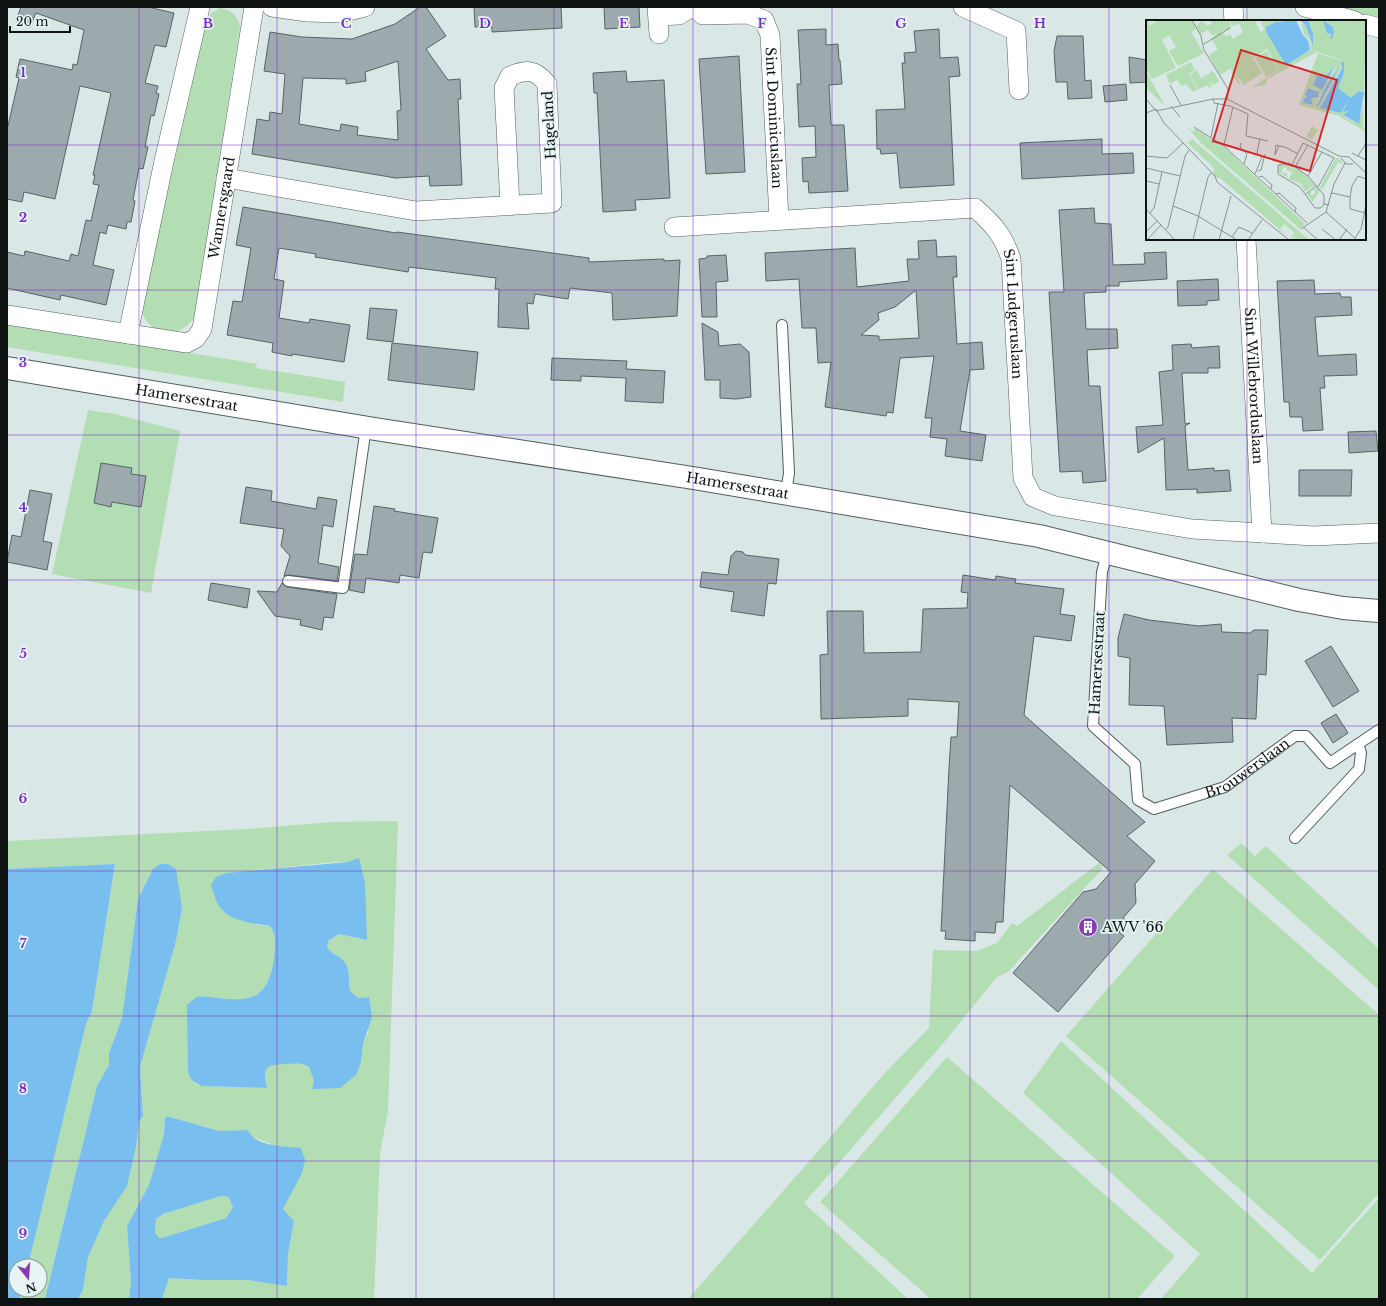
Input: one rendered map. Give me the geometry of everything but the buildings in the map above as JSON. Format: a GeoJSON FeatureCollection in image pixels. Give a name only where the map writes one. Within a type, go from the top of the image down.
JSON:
{"type":"FeatureCollection","features":[{"type":"Feature","properties":{"kind":"main road","name":"Hamersestraat"},"geometry":{"type":"LineString","coordinates":[[7,368],[366,427],[786,493],[1039,536],[1108,551],[1299,600],[1379,613]]}},
{"type":"Feature","properties":{"kind":"street"},"geometry":{"type":"LineString","coordinates":[[128,334],[164,161],[200,7]]}},
{"type":"Feature","properties":{"kind":"street","name":"Wannersgaard"},"geometry":{"type":"LineString","coordinates":[[7,315],[187,343],[196,338],[202,329],[254,7]]}},
{"type":"Feature","properties":{"kind":"street"},"geometry":{"type":"LineString","coordinates":[[272,7],[307,12],[340,13],[365,7]]}},
{"type":"Feature","properties":{"kind":"street","name":"Sint Dominicuslaan"},"geometry":{"type":"LineString","coordinates":[[658,19],[679,15],[692,7],[703,15],[748,14],[764,20],[770,34],[779,220]]}},
{"type":"Feature","properties":{"kind":"street"},"geometry":{"type":"LineString","coordinates":[[963,7],[1016,31],[1019,90]]}},
{"type":"Feature","properties":{"kind":"street"},"geometry":{"type":"LineString","coordinates":[[1234,7],[1234,20]]}},
{"type":"Feature","properties":{"kind":"street"},"geometry":{"type":"LineString","coordinates":[[1305,7],[1351,20]]}},
{"type":"Feature","properties":{"kind":"street"},"geometry":{"type":"LineString","coordinates":[[1366,24],[1379,28]]}},
{"type":"Feature","properties":{"kind":"street","name":"Hageland"},"geometry":{"type":"LineString","coordinates":[[226,178],[416,211],[510,206],[552,203],[547,84],[539,74],[524,70],[510,76],[504,88],[510,206]]}},
{"type":"Feature","properties":{"kind":"street","name":"Sint Ludgeruslaan"},"geometry":{"type":"LineString","coordinates":[[674,227],[975,208],[991,223],[1005,241],[1011,259],[1023,478],[1033,497],[1055,506],[1082,512],[1192,529],[1262,534]]}},
{"type":"Feature","properties":{"kind":"street","name":"Sint Willebrorduslaan"},"geometry":{"type":"LineString","coordinates":[[1246,240],[1262,534]]}},
{"type":"Feature","properties":{"kind":"street"},"geometry":{"type":"LineString","coordinates":[[1262,534],[1314,536],[1379,533]]}},
{"type":"Feature","properties":{"kind":"lane"},"geometry":{"type":"LineString","coordinates":[[782,325],[789,473],[786,493]]}},
{"type":"Feature","properties":{"kind":"lane"},"geometry":{"type":"LineString","coordinates":[[288,581],[343,588],[366,427]]}},
{"type":"Feature","properties":{"kind":"lane","name":"Hamersestraat"},"geometry":{"type":"LineString","coordinates":[[1108,551],[1102,572],[1093,726],[1135,764],[1138,800],[1154,809],[1187,800]]}},
{"type":"Feature","properties":{"kind":"lane","name":"Brouwerslaan"},"geometry":{"type":"LineString","coordinates":[[1187,800],[1225,787],[1296,736],[1306,736],[1330,763],[1379,730]]}},
{"type":"Feature","properties":{"kind":"lane"},"geometry":{"type":"LineString","coordinates":[[1295,838],[1359,769],[1361,753],[1358,744]]}},
{"type":"Feature","properties":{"kind":"green space"},"geometry":{"type":"Polygon","coordinates":[[[1336,7],[1379,7],[1379,20],[1336,7]]]}},
{"type":"Feature","properties":{"kind":"green space"},"geometry":{"type":"Polygon","coordinates":[[[220,8],[233,14],[240,26],[195,316],[189,324],[182,329],[174,332],[165,332],[157,330],[150,325],[141,309],[206,22],[211,13],[220,8]]]}},
{"type":"Feature","properties":{"kind":"green space"},"geometry":{"type":"Polygon","coordinates":[[[7,323],[257,364],[256,368],[345,382],[343,402],[7,347],[7,323]]]}},
{"type":"Feature","properties":{"kind":"green space"},"geometry":{"type":"Polygon","coordinates":[[[88,410],[115,414],[180,431],[151,593],[52,574],[88,410]]]}},
{"type":"Feature","properties":{"kind":"green space"},"geometry":{"type":"Polygon","coordinates":[[[398,821],[388,1111],[380,1153],[374,1299],[162,1299],[169,1278],[248,1280],[287,1285],[288,1254],[294,1221],[283,1209],[290,1195],[271,1144],[251,1136],[248,1130],[219,1131],[168,1116],[165,1118],[164,1134],[149,1185],[127,1226],[131,1282],[129,1299],[78,1299],[83,1290],[88,1257],[104,1221],[127,1186],[136,1147],[139,1122],[143,1116],[140,1067],[176,941],[182,908],[160,864],[153,869],[138,899],[122,1018],[109,1053],[109,1065],[97,1086],[48,1287],[48,1258],[30,1258],[86,1024],[92,1011],[115,864],[7,869],[7,841],[247,829],[332,822],[398,821]],[[348,862],[226,873],[216,877],[257,925],[270,926],[275,937],[274,958],[270,975],[265,987],[257,994],[248,998],[238,999],[198,996],[194,1083],[202,1086],[266,1088],[264,1073],[271,1065],[291,1063],[309,1067],[314,1081],[312,1088],[361,1062],[363,1044],[368,1033],[369,997],[358,998],[350,991],[348,968],[346,964],[327,947],[329,940],[339,934],[366,940],[348,862]]]}},
{"type":"Feature","properties":{"kind":"green space"},"geometry":{"type":"Polygon","coordinates":[[[1241,843],[1255,856],[1266,846],[1379,949],[1379,990],[1227,855],[1241,843]]]}},
{"type":"Feature","properties":{"kind":"green space"},"geometry":{"type":"Polygon","coordinates":[[[1099,863],[1103,868],[1009,971],[996,978],[945,1041],[804,1203],[908,1299],[688,1299],[883,1075],[929,1028],[933,950],[977,951],[997,943],[1012,923],[1017,926],[1099,863]]]}},
{"type":"Feature","properties":{"kind":"green space"},"geometry":{"type":"Polygon","coordinates":[[[1213,869],[1379,1015],[1379,1193],[1320,1260],[1066,1036],[1213,869]]]}},
{"type":"Feature","properties":{"kind":"green space"},"geometry":{"type":"Polygon","coordinates":[[[1061,1041],[1312,1273],[1379,1198],[1379,1299],[1161,1299],[1200,1254],[1023,1093],[1061,1041]]]}},
{"type":"Feature","properties":{"kind":"green space"},"geometry":{"type":"Polygon","coordinates":[[[947,1057],[1175,1256],[1137,1299],[931,1299],[820,1202],[947,1057]]]}},
{"type":"Feature","properties":{"kind":"green space"},"geometry":{"type":"Polygon","coordinates":[[[221,1196],[229,1197],[233,1208],[226,1218],[162,1238],[159,1238],[155,1233],[156,1219],[163,1214],[221,1196]]]}},
{"type":"Feature","properties":{"kind":"green space"},"geometry":{"type":"Polygon","coordinates":[[[19,1298],[45,1298],[45,1299],[19,1298]]]}},
{"type":"Feature","properties":{"kind":"water"},"geometry":{"type":"Polygon","coordinates":[[[359,858],[365,883],[367,940],[339,934],[329,940],[327,947],[346,964],[348,968],[350,991],[358,998],[369,997],[372,1017],[363,1044],[361,1062],[356,1075],[340,1088],[312,1089],[314,1081],[309,1067],[300,1064],[285,1064],[273,1065],[267,1069],[265,1076],[267,1088],[202,1086],[194,1082],[190,1078],[188,1069],[187,1005],[198,996],[238,999],[248,998],[257,994],[265,987],[270,975],[274,958],[275,937],[270,926],[242,921],[223,911],[218,904],[211,885],[216,877],[226,873],[348,862],[359,858]]]}},
{"type":"Feature","properties":{"kind":"water"},"geometry":{"type":"Polygon","coordinates":[[[115,864],[92,1011],[86,1024],[30,1258],[8,1258],[8,1298],[19,1299],[7,1299],[7,869],[115,864]]]}},
{"type":"Feature","properties":{"kind":"water"},"geometry":{"type":"Polygon","coordinates":[[[160,864],[168,864],[176,869],[182,908],[176,941],[140,1067],[143,1116],[139,1122],[136,1147],[127,1186],[104,1221],[88,1257],[83,1290],[78,1299],[45,1299],[48,1298],[48,1287],[97,1086],[109,1065],[109,1053],[122,1018],[138,899],[153,869],[160,864]]]}},
{"type":"Feature","properties":{"kind":"water"},"geometry":{"type":"Polygon","coordinates":[[[167,1116],[219,1131],[248,1130],[252,1136],[264,1143],[301,1148],[305,1160],[302,1173],[283,1209],[294,1221],[288,1254],[287,1286],[248,1280],[169,1278],[162,1299],[129,1299],[131,1282],[127,1226],[149,1185],[164,1134],[165,1118],[167,1116]],[[221,1196],[163,1214],[156,1219],[155,1233],[159,1238],[162,1238],[226,1218],[233,1208],[229,1197],[221,1196]]]}},
{"type":"Feature","properties":{"kind":"place","name":"AWV '66"},"geometry":{"type":"Point","coordinates":[1088,927]}}]}
